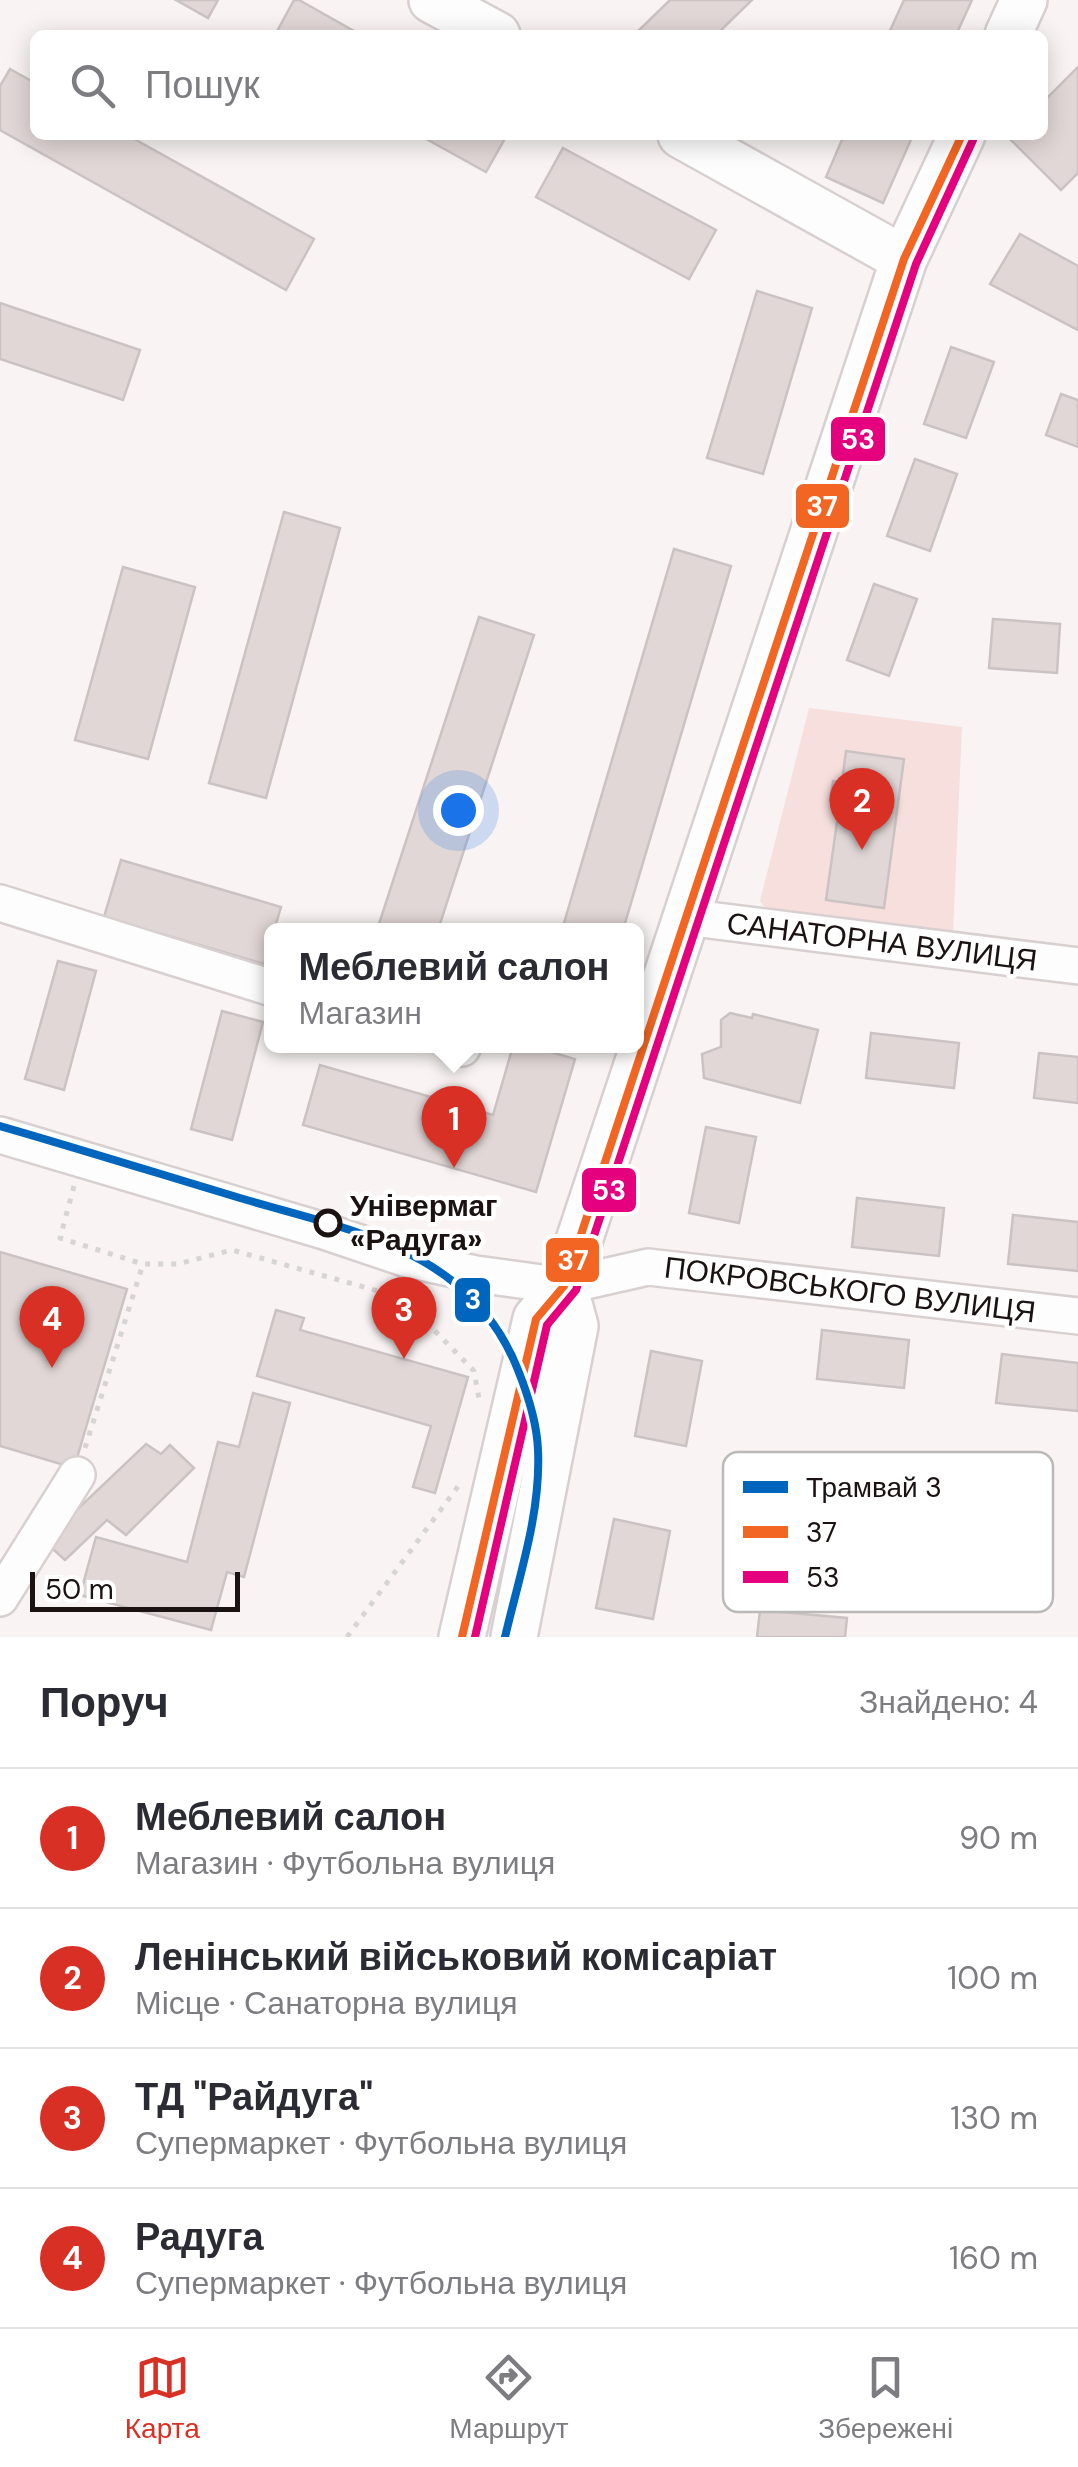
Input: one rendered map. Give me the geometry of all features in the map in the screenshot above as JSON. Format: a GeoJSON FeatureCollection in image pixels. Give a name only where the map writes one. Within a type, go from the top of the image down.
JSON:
{"type":"FeatureCollection","features":[{"type":"Feature","properties":{"kind":"main road"},"geometry":{"type":"LineString","coordinates":[[432,0],[488,30]]}},
{"type":"Feature","properties":{"kind":"main road"},"geometry":{"type":"LineString","coordinates":[[1010,30],[1024,0]]}},
{"type":"Feature","properties":{"kind":"main road"},"geometry":{"type":"LineString","coordinates":[[690,140],[904,258]]}},
{"type":"Feature","properties":{"kind":"main road"},"geometry":{"type":"LineString","coordinates":[[644,1030],[685,918],[904,258],[960,140]]}},
{"type":"Feature","properties":{"kind":"main road"},"geometry":{"type":"LineString","coordinates":[[462,1637],[536,1319],[564,1286],[636,1053]]}},
{"type":"Feature","properties":{"kind":"main road"},"geometry":{"type":"LineString","coordinates":[[514,1637],[574,1326],[564,1286]]}},
{"type":"Feature","properties":{"kind":"street"},"geometry":{"type":"LineString","coordinates":[[0,904],[264,986]]}},
{"type":"Feature","properties":{"kind":"street","name":"САНАТОРНА ВУЛИЦЯ"},"geometry":{"type":"LineString","coordinates":[[685,918],[1078,966]]}},
{"type":"Feature","properties":{"kind":"street"},"geometry":{"type":"LineString","coordinates":[[0,1135],[407,1259],[476,1274],[564,1286]]}},
{"type":"Feature","properties":{"kind":"street","name":"ПОКРОВСЬКОГО ВУЛИЦЯ"},"geometry":{"type":"LineString","coordinates":[[564,1286],[648,1266],[1078,1316]]}},
{"type":"Feature","properties":{"kind":"street"},"geometry":{"type":"LineString","coordinates":[[0,1598],[77,1475]]}},
{"type":"Feature","properties":{"kind":"path"},"geometry":{"type":"LineString","coordinates":[[70,1202],[60,1238],[143,1264],[178,1264],[232,1250],[403,1298],[474,1371],[480,1408]]}},
{"type":"Feature","properties":{"kind":"path"},"geometry":{"type":"LineString","coordinates":[[77,1475],[143,1264]]}},
{"type":"Feature","properties":{"kind":"path"},"geometry":{"type":"LineString","coordinates":[[347,1637],[464,1478]]}},
{"type":"Feature","properties":{"kind":"shaded area"},"geometry":{"type":"Polygon","coordinates":[[[809,708],[962,727],[953,934],[770,914],[760,901],[809,708]]]}},
{"type":"Feature","properties":{"kind":"building"},"geometry":{"type":"Polygon","coordinates":[[[176,0],[218,0],[208,18],[176,0]]]}},
{"type":"Feature","properties":{"kind":"building"},"geometry":{"type":"Polygon","coordinates":[[[294,0],[299,0],[352,30],[278,30],[294,0]]]}},
{"type":"Feature","properties":{"kind":"building"},"geometry":{"type":"Polygon","coordinates":[[[670,0],[752,0],[721,30],[639,30],[670,0]]]}},
{"type":"Feature","properties":{"kind":"building"},"geometry":{"type":"Polygon","coordinates":[[[904,0],[972,0],[958,30],[890,30],[904,0]]]}},
{"type":"Feature","properties":{"kind":"building"},"geometry":{"type":"Polygon","coordinates":[[[1078,67],[1078,173],[1061,190],[1011,140],[1048,140],[1048,97],[1078,67]]]}},
{"type":"Feature","properties":{"kind":"building"},"geometry":{"type":"Polygon","coordinates":[[[10,69],[30,80],[30,140],[136,140],[314,239],[286,290],[0,130],[0,86],[10,69]]]}},
{"type":"Feature","properties":{"kind":"building"},"geometry":{"type":"Polygon","coordinates":[[[428,140],[504,140],[486,172],[428,140]]]}},
{"type":"Feature","properties":{"kind":"building"},"geometry":{"type":"Polygon","coordinates":[[[842,140],[911,140],[883,203],[826,177],[842,140]]]}},
{"type":"Feature","properties":{"kind":"building"},"geometry":{"type":"Polygon","coordinates":[[[563,148],[716,230],[689,279],[536,197],[563,148]]]}},
{"type":"Feature","properties":{"kind":"building"},"geometry":{"type":"Polygon","coordinates":[[[1020,234],[1078,266],[1078,330],[990,284],[1020,234]]]}},
{"type":"Feature","properties":{"kind":"building"},"geometry":{"type":"Polygon","coordinates":[[[757,291],[812,308],[763,474],[707,458],[757,291]]]}},
{"type":"Feature","properties":{"kind":"building"},"geometry":{"type":"Polygon","coordinates":[[[0,303],[140,350],[123,400],[0,359],[0,303]]]}},
{"type":"Feature","properties":{"kind":"building"},"geometry":{"type":"Polygon","coordinates":[[[951,347],[994,362],[966,438],[924,424],[951,347]]]}},
{"type":"Feature","properties":{"kind":"building"},"geometry":{"type":"Polygon","coordinates":[[[1061,394],[1078,400],[1078,447],[1046,435],[1061,394]]]}},
{"type":"Feature","properties":{"kind":"building"},"geometry":{"type":"Polygon","coordinates":[[[915,459],[957,474],[930,551],[887,536],[915,459]]]}},
{"type":"Feature","properties":{"kind":"building"},"geometry":{"type":"Polygon","coordinates":[[[284,512],[340,528],[266,798],[209,783],[284,512]]]}},
{"type":"Feature","properties":{"kind":"building"},"geometry":{"type":"Polygon","coordinates":[[[674,549],[731,566],[625,923],[564,923],[674,549]]]}},
{"type":"Feature","properties":{"kind":"building"},"geometry":{"type":"Polygon","coordinates":[[[123,567],[195,587],[148,759],[75,740],[123,567]]]}},
{"type":"Feature","properties":{"kind":"building"},"geometry":{"type":"Polygon","coordinates":[[[874,584],[917,599],[889,676],[847,660],[874,584]]]}},
{"type":"Feature","properties":{"kind":"building"},"geometry":{"type":"Polygon","coordinates":[[[479,617],[534,635],[440,923],[379,923],[479,617]]]}},
{"type":"Feature","properties":{"kind":"building"},"geometry":{"type":"Polygon","coordinates":[[[993,619],[1060,624],[1057,673],[989,668],[993,619]]]}},
{"type":"Feature","properties":{"kind":"building"},"geometry":{"type":"Polygon","coordinates":[[[846,751],[904,759],[884,908],[826,900],[840,801],[830,800],[833,781],[842,782],[846,751]]]}},
{"type":"Feature","properties":{"kind":"building"},"geometry":{"type":"Polygon","coordinates":[[[121,860],[281,907],[276,923],[264,923],[264,964],[104,917],[121,860]]]}},
{"type":"Feature","properties":{"kind":"building"},"geometry":{"type":"Polygon","coordinates":[[[58,961],[96,971],[64,1090],[25,1079],[58,961]]]}},
{"type":"Feature","properties":{"kind":"building"},"geometry":{"type":"Polygon","coordinates":[[[222,1011],[263,1022],[232,1140],[191,1129],[222,1011]]]}},
{"type":"Feature","properties":{"kind":"building"},"geometry":{"type":"Polygon","coordinates":[[[730,1013],[752,1018],[753,1014],[818,1030],[800,1103],[704,1078],[702,1054],[721,1047],[721,1020],[730,1013]]]}},
{"type":"Feature","properties":{"kind":"building"},"geometry":{"type":"Polygon","coordinates":[[[871,1033],[959,1043],[954,1088],[866,1078],[871,1033]]]}},
{"type":"Feature","properties":{"kind":"building"},"geometry":{"type":"Polygon","coordinates":[[[511,1053],[555,1053],[575,1059],[536,1192],[303,1125],[320,1065],[493,1115],[511,1053]]]}},
{"type":"Feature","properties":{"kind":"building"},"geometry":{"type":"Polygon","coordinates":[[[1039,1053],[1078,1057],[1078,1103],[1034,1098],[1039,1053]]]}},
{"type":"Feature","properties":{"kind":"building"},"geometry":{"type":"Polygon","coordinates":[[[706,1127],[756,1137],[739,1223],[689,1213],[706,1127]]]}},
{"type":"Feature","properties":{"kind":"building"},"geometry":{"type":"Polygon","coordinates":[[[857,1198],[944,1208],[939,1256],[852,1247],[857,1198]]]}},
{"type":"Feature","properties":{"kind":"building"},"geometry":{"type":"Polygon","coordinates":[[[1013,1215],[1078,1222],[1078,1271],[1008,1264],[1013,1215]]]}},
{"type":"Feature","properties":{"kind":"building"},"geometry":{"type":"Polygon","coordinates":[[[0,1252],[127,1289],[74,1468],[0,1446],[0,1252]]]}},
{"type":"Feature","properties":{"kind":"building"},"geometry":{"type":"Polygon","coordinates":[[[276,1310],[304,1318],[300,1330],[468,1377],[435,1493],[413,1487],[431,1426],[257,1376],[276,1310]]]}},
{"type":"Feature","properties":{"kind":"building"},"geometry":{"type":"Polygon","coordinates":[[[822,1330],[909,1340],[904,1388],[817,1379],[822,1330]]]}},
{"type":"Feature","properties":{"kind":"building"},"geometry":{"type":"Polygon","coordinates":[[[651,1351],[702,1361],[686,1446],[635,1436],[651,1351]]]}},
{"type":"Feature","properties":{"kind":"building"},"geometry":{"type":"Polygon","coordinates":[[[1002,1354],[1078,1363],[1078,1411],[996,1403],[1002,1354]]]}},
{"type":"Feature","properties":{"kind":"building"},"geometry":{"type":"Polygon","coordinates":[[[253,1393],[290,1403],[244,1577],[227,1572],[211,1630],[80,1595],[96,1537],[187,1562],[218,1442],[239,1447],[253,1393]]]}},
{"type":"Feature","properties":{"kind":"building"},"geometry":{"type":"Polygon","coordinates":[[[146,1444],[161,1454],[170,1445],[194,1468],[126,1535],[107,1520],[65,1560],[44,1541],[146,1444]]]}},
{"type":"Feature","properties":{"kind":"building"},"geometry":{"type":"Polygon","coordinates":[[[614,1519],[670,1531],[653,1619],[596,1608],[614,1519]]]}},
{"type":"Feature","properties":{"kind":"building"},"geometry":{"type":"Polygon","coordinates":[[[760,1612],[847,1618],[845,1637],[757,1637],[760,1612]]]}},
{"type":"Feature","properties":{"kind":"tram line","name":"3"},"geometry":{"type":"LineString","coordinates":[[0,1126],[364,1235],[438,1271],[470,1296],[497,1329],[518,1370],[537,1440],[533,1521],[505,1637]]}},
{"type":"Feature","properties":{"kind":"transit line","name":"37"},"geometry":{"type":"LineString","coordinates":[[644,1044],[904,259],[960,140]]}},
{"type":"Feature","properties":{"kind":"transit line","name":"53"},"geometry":{"type":"LineString","coordinates":[[475,1637],[547,1325],[576,1290],[916,264],[973,140]]}},
{"type":"Feature","properties":{"kind":"transit line","name":"37"},"geometry":{"type":"LineString","coordinates":[[462,1637],[536,1319],[564,1286],[641,1053]]}},
{"type":"Feature","properties":{"kind":"place","name":"Ленінський військовий комісаріат"},"geometry":{"type":"Point","coordinates":[862,850]}},
{"type":"Feature","properties":{"kind":"place","name":"Меблевий салон"},"geometry":{"type":"Point","coordinates":[454,1168]}},
{"type":"Feature","properties":{"kind":"place","name":"Універмаг «Радуга»"},"geometry":{"type":"Point","coordinates":[328,1223]}},
{"type":"Feature","properties":{"kind":"place","name":"ТД \"Райдуга\""},"geometry":{"type":"Point","coordinates":[404,1359]}},
{"type":"Feature","properties":{"kind":"place","name":"Радуга"},"geometry":{"type":"Point","coordinates":[52,1368]}}]}
